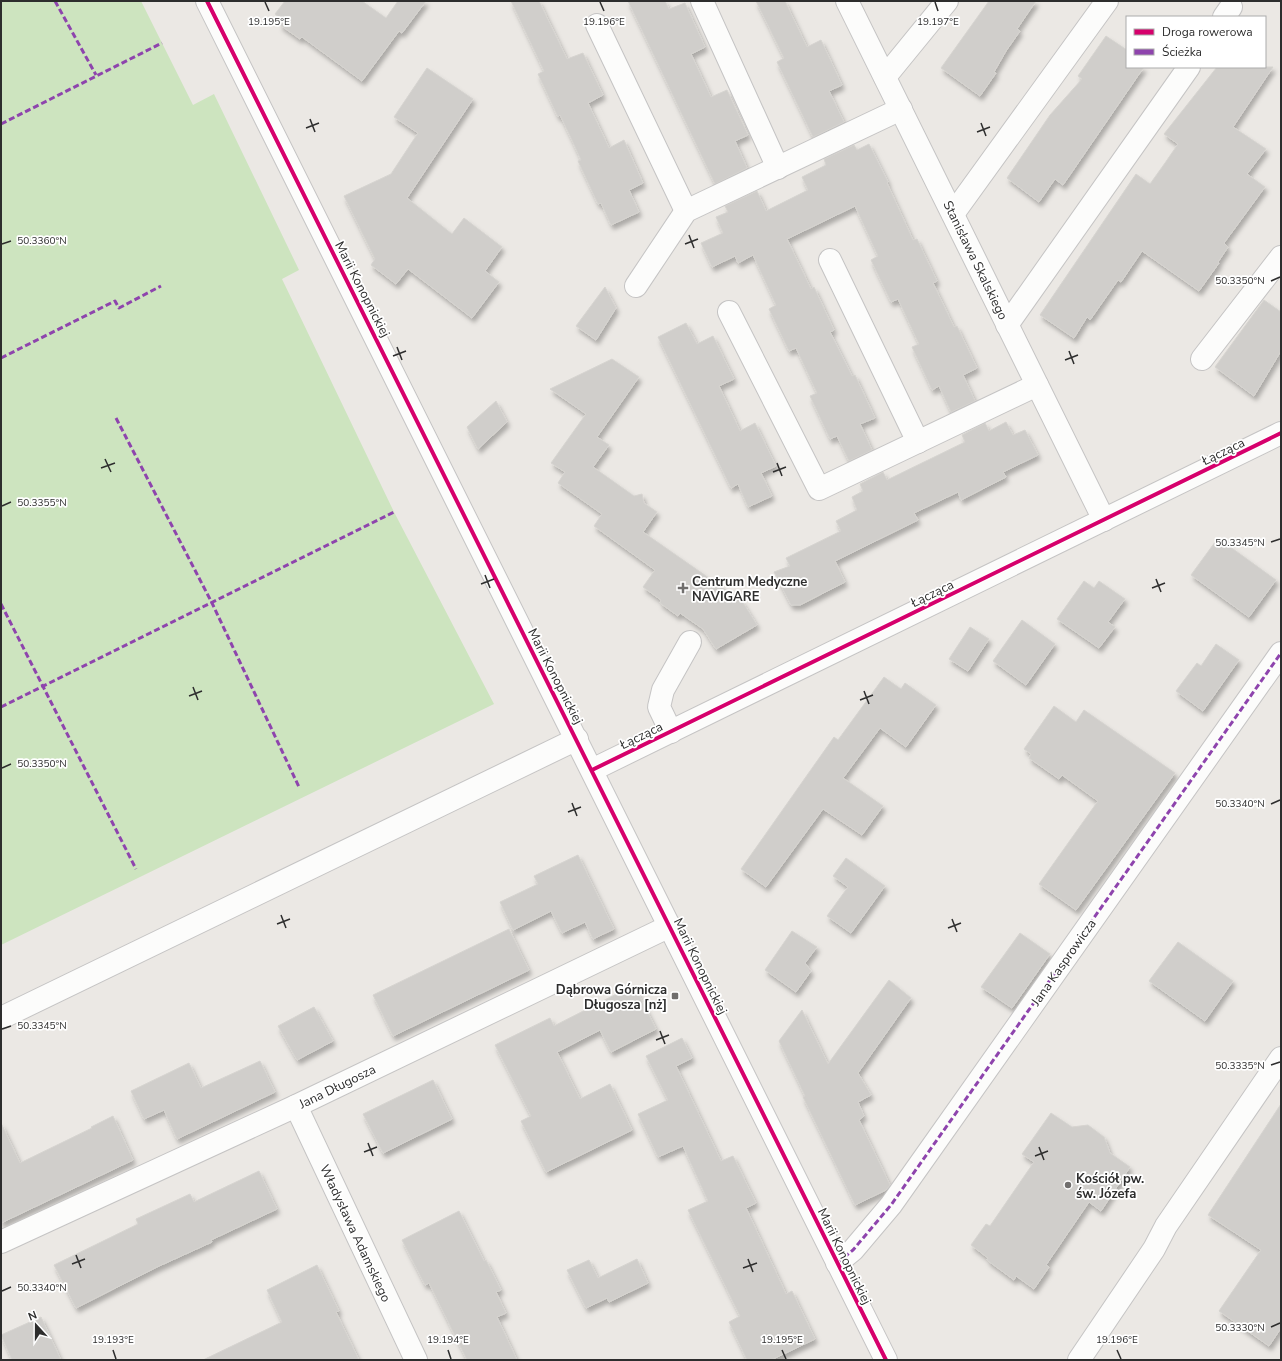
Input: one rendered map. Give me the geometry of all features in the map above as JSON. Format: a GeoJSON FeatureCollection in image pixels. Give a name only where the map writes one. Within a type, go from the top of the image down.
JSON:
{"type":"FeatureCollection","features":[{"type":"Feature","properties":{"kind":"street","name":"Marii Konopnickiej"},"geometry":{"type":"LineString","coordinates":[[207,1],[886,1360]]}},
{"type":"Feature","properties":{"kind":"street"},"geometry":{"type":"LineString","coordinates":[[702,1],[778,168]]}},
{"type":"Feature","properties":{"kind":"street","name":"Stanisława Skalskiego"},"geometry":{"type":"LineString","coordinates":[[847,1],[1104,520]]}},
{"type":"Feature","properties":{"kind":"street"},"geometry":{"type":"LineString","coordinates":[[885,76],[947,1]]}},
{"type":"Feature","properties":{"kind":"street"},"geometry":{"type":"LineString","coordinates":[[953,214],[1107,1]]}},
{"type":"Feature","properties":{"kind":"street"},"geometry":{"type":"LineString","coordinates":[[597,25],[686,211]]}},
{"type":"Feature","properties":{"kind":"street"},"geometry":{"type":"LineString","coordinates":[[1008,324],[1188,68]]}},
{"type":"Feature","properties":{"kind":"street"},"geometry":{"type":"LineString","coordinates":[[636,286],[686,211],[901,109]]}},
{"type":"Feature","properties":{"kind":"street"},"geometry":{"type":"LineString","coordinates":[[1202,359],[1281,257]]}},
{"type":"Feature","properties":{"kind":"street"},"geometry":{"type":"LineString","coordinates":[[830,260],[918,442]]}},
{"type":"Feature","properties":{"kind":"street"},"geometry":{"type":"LineString","coordinates":[[729,312],[819,489],[1038,385]]}},
{"type":"Feature","properties":{"kind":"street","name":"Łącząca"},"geometry":{"type":"LineString","coordinates":[[592,770],[1281,434]]}},
{"type":"Feature","properties":{"kind":"street"},"geometry":{"type":"LineString","coordinates":[[671,732],[659,707],[663,690],[690,642]]}},
{"type":"Feature","properties":{"kind":"street","name":"Jana Kasprowicza"},"geometry":{"type":"LineString","coordinates":[[837,1263],[853,1250],[891,1205],[1281,654]]}},
{"type":"Feature","properties":{"kind":"street"},"geometry":{"type":"LineString","coordinates":[[1,1018],[577,740]]}},
{"type":"Feature","properties":{"kind":"street","name":"Jana Długosza"},"geometry":{"type":"LineString","coordinates":[[1,1242],[296,1106],[670,926]]}},
{"type":"Feature","properties":{"kind":"street"},"geometry":{"type":"LineString","coordinates":[[1079,1360],[1154,1249],[1166,1226],[1281,1058]]}},
{"type":"Feature","properties":{"kind":"street","name":"Władysława Adamskiego"},"geometry":{"type":"LineString","coordinates":[[296,1106],[416,1360]]}},
{"type":"Feature","properties":{"kind":"green space"},"geometry":{"type":"Polygon","coordinates":[[[1,1],[141,1],[193,105],[214,94],[299,270],[282,279],[394,512],[494,704],[1,945],[1,1]]]}},
{"type":"Feature","properties":{"kind":"building"},"geometry":{"type":"Polygon","coordinates":[[[285,1],[362,1],[386,18],[398,1],[426,1],[402,33],[399,31],[362,81],[302,37],[300,39],[280,25],[283,20],[275,14],[285,1]]]}},
{"type":"Feature","properties":{"kind":"building"},"geometry":{"type":"Polygon","coordinates":[[[511,1],[539,1],[567,59],[583,53],[603,95],[588,103],[609,148],[624,140],[643,183],[629,190],[639,212],[611,225],[601,203],[598,204],[578,161],[581,160],[571,138],[560,115],[558,117],[538,74],[544,71],[511,1]]]}},
{"type":"Feature","properties":{"kind":"building"},"geometry":{"type":"Polygon","coordinates":[[[628,1],[665,1],[669,9],[685,3],[705,47],[691,54],[711,97],[727,90],[748,135],[735,141],[747,168],[715,184],[628,1]]]}},
{"type":"Feature","properties":{"kind":"building"},"geometry":{"type":"Polygon","coordinates":[[[756,1],[785,1],[807,47],[821,40],[842,85],[829,91],[844,122],[813,137],[777,62],[784,58],[756,1]]]}},
{"type":"Feature","properties":{"kind":"building"},"geometry":{"type":"Polygon","coordinates":[[[989,1],[1036,1],[1017,29],[1020,31],[994,72],[996,73],[980,96],[941,68],[989,1]]]}},
{"type":"Feature","properties":{"kind":"building"},"geometry":{"type":"Polygon","coordinates":[[[1106,36],[1126,49],[1126,68],[1143,68],[1063,185],[1055,179],[1039,202],[1007,178],[1050,115],[1082,79],[1078,76],[1106,36]]]}},
{"type":"Feature","properties":{"kind":"building"},"geometry":{"type":"Polygon","coordinates":[[[1273,67],[1233,127],[1266,149],[1247,174],[1265,187],[1224,243],[1228,247],[1218,262],[1219,263],[1199,291],[1142,251],[1121,282],[1118,280],[1090,320],[1087,317],[1074,338],[1040,315],[1136,174],[1150,184],[1165,163],[1178,144],[1164,134],[1216,68],[1273,67]]]}},
{"type":"Feature","properties":{"kind":"building"},"geometry":{"type":"Polygon","coordinates":[[[427,68],[473,99],[407,198],[452,234],[464,218],[502,247],[485,271],[499,282],[472,318],[408,269],[396,284],[371,265],[375,259],[344,196],[391,174],[418,133],[394,117],[427,68]]]}},
{"type":"Feature","properties":{"kind":"building"},"geometry":{"type":"Polygon","coordinates":[[[869,144],[888,182],[887,183],[913,240],[917,239],[937,281],[933,283],[954,327],[957,326],[977,368],[963,375],[975,401],[951,412],[939,386],[932,390],[912,347],[919,344],[898,299],[891,302],[871,260],[878,256],[855,206],[787,239],[811,289],[814,287],[834,330],[830,332],[852,376],[855,375],[875,418],[860,424],[872,450],[849,461],[837,436],[830,439],[810,396],[817,393],[796,348],[789,351],[769,309],[776,305],[753,255],[738,263],[735,256],[712,267],[701,243],[723,233],[716,217],[728,212],[725,206],[757,191],[766,211],[808,190],[802,177],[826,165],[824,159],[854,145],[857,150],[869,144]]]}},
{"type":"Feature","properties":{"kind":"building"},"geometry":{"type":"Polygon","coordinates":[[[605,287],[616,308],[596,340],[576,326],[605,287]]]}},
{"type":"Feature","properties":{"kind":"building"},"geometry":{"type":"Polygon","coordinates":[[[1264,300],[1281,312],[1281,351],[1254,396],[1215,367],[1264,300]]]}},
{"type":"Feature","properties":{"kind":"building"},"geometry":{"type":"Polygon","coordinates":[[[686,323],[697,344],[713,336],[734,379],[719,386],[740,431],[755,423],[776,466],[761,473],[772,496],[748,507],[738,484],[731,488],[658,337],[686,323]]]}},
{"type":"Feature","properties":{"kind":"building"},"geometry":{"type":"Polygon","coordinates":[[[612,359],[639,377],[597,437],[609,445],[593,467],[634,496],[642,494],[644,503],[657,512],[643,532],[742,601],[757,625],[716,649],[703,629],[680,613],[678,616],[660,603],[661,600],[643,587],[655,570],[594,526],[602,514],[558,483],[565,472],[551,463],[586,414],[550,389],[612,359]]]}},
{"type":"Feature","properties":{"kind":"building"},"geometry":{"type":"Polygon","coordinates":[[[496,401],[507,422],[478,449],[467,427],[496,401]]]}},
{"type":"Feature","properties":{"kind":"building"},"geometry":{"type":"Polygon","coordinates":[[[1006,422],[1013,435],[1025,430],[1038,455],[1003,472],[1006,477],[961,500],[958,492],[914,513],[918,520],[835,561],[845,582],[800,605],[791,605],[774,572],[790,566],[786,558],[841,531],[836,521],[857,510],[852,497],[863,491],[860,484],[883,472],[887,480],[965,442],[962,435],[985,423],[989,431],[1006,422]]]}},
{"type":"Feature","properties":{"kind":"building"},"geometry":{"type":"Polygon","coordinates":[[[1218,538],[1276,580],[1249,617],[1191,575],[1218,538]]]}},
{"type":"Feature","properties":{"kind":"building"},"geometry":{"type":"Polygon","coordinates":[[[1084,581],[1094,588],[1099,581],[1125,599],[1108,622],[1115,627],[1099,648],[1057,619],[1084,581]]]}},
{"type":"Feature","properties":{"kind":"building"},"geometry":{"type":"Polygon","coordinates":[[[1022,620],[1055,644],[1026,685],[993,661],[1022,620]]]}},
{"type":"Feature","properties":{"kind":"building"},"geometry":{"type":"Polygon","coordinates":[[[970,627],[989,639],[968,671],[949,659],[970,627]]]}},
{"type":"Feature","properties":{"kind":"building"},"geometry":{"type":"Polygon","coordinates":[[[1216,644],[1239,660],[1203,711],[1176,691],[1197,663],[1201,666],[1216,644]]]}},
{"type":"Feature","properties":{"kind":"building"},"geometry":{"type":"Polygon","coordinates":[[[884,677],[901,689],[905,683],[936,705],[906,747],[880,728],[843,778],[883,806],[862,835],[823,809],[766,887],[741,869],[834,737],[838,740],[884,677]]]}},
{"type":"Feature","properties":{"kind":"building"},"geometry":{"type":"Polygon","coordinates":[[[1054,706],[1076,722],[1084,710],[1175,773],[1076,910],[1039,884],[1098,801],[1062,775],[1059,779],[1029,758],[1031,754],[1024,749],[1054,706]]]}},
{"type":"Feature","properties":{"kind":"building"},"geometry":{"type":"Polygon","coordinates":[[[578,855],[614,929],[593,939],[585,922],[562,933],[551,911],[513,930],[500,902],[538,884],[534,876],[578,855]]]}},
{"type":"Feature","properties":{"kind":"building"},"geometry":{"type":"Polygon","coordinates":[[[846,858],[885,886],[851,933],[827,916],[848,887],[833,876],[846,858]]]}},
{"type":"Feature","properties":{"kind":"building"},"geometry":{"type":"Polygon","coordinates":[[[509,929],[529,970],[393,1036],[373,995],[509,929]]]}},
{"type":"Feature","properties":{"kind":"building"},"geometry":{"type":"Polygon","coordinates":[[[792,931],[817,947],[805,963],[811,971],[796,992],[765,970],[792,931]]]}},
{"type":"Feature","properties":{"kind":"building"},"geometry":{"type":"Polygon","coordinates":[[[1020,933],[1050,954],[1012,1008],[981,987],[1020,933]]]}},
{"type":"Feature","properties":{"kind":"building"},"geometry":{"type":"Polygon","coordinates":[[[1178,942],[1233,981],[1205,1021],[1149,981],[1178,942]]]}},
{"type":"Feature","properties":{"kind":"building"},"geometry":{"type":"Polygon","coordinates":[[[889,980],[911,998],[858,1073],[871,1095],[858,1102],[864,1116],[859,1120],[890,1185],[886,1190],[855,1205],[803,1097],[805,1096],[779,1041],[802,1010],[828,1064],[889,980]]]}},
{"type":"Feature","properties":{"kind":"building"},"geometry":{"type":"Polygon","coordinates":[[[634,985],[656,1029],[611,1052],[600,1030],[557,1052],[580,1099],[610,1084],[632,1130],[546,1172],[521,1121],[531,1116],[495,1045],[550,1018],[554,1026],[634,985]]]}},
{"type":"Feature","properties":{"kind":"building"},"geometry":{"type":"Polygon","coordinates":[[[314,1007],[333,1041],[297,1060],[278,1026],[314,1007]]]}},
{"type":"Feature","properties":{"kind":"building"},"geometry":{"type":"Polygon","coordinates":[[[682,1038],[692,1058],[676,1066],[721,1161],[733,1156],[756,1203],[746,1208],[786,1294],[792,1291],[815,1339],[771,1360],[747,1360],[729,1322],[740,1316],[688,1210],[708,1201],[683,1146],[658,1157],[638,1114],[668,1100],[646,1056],[682,1038]]]}},
{"type":"Feature","properties":{"kind":"building"},"geometry":{"type":"Polygon","coordinates":[[[260,1061],[275,1092],[177,1139],[164,1110],[144,1119],[131,1091],[189,1063],[201,1088],[260,1061]]]}},
{"type":"Feature","properties":{"kind":"building"},"geometry":{"type":"Polygon","coordinates":[[[433,1080],[452,1119],[383,1153],[363,1114],[433,1080]]]}},
{"type":"Feature","properties":{"kind":"building"},"geometry":{"type":"Polygon","coordinates":[[[1281,1104],[1281,1328],[1269,1346],[1219,1311],[1261,1250],[1208,1215],[1281,1104]]]}},
{"type":"Feature","properties":{"kind":"building","name":"Kościół pw. św. Józefa"},"geometry":{"type":"Polygon","coordinates":[[[1051,1113],[1072,1127],[1088,1125],[1104,1137],[1110,1153],[1130,1167],[1101,1211],[1089,1202],[1046,1265],[1049,1267],[1034,1289],[1016,1276],[1014,1280],[987,1260],[988,1258],[971,1245],[986,1224],[990,1226],[1034,1162],[1022,1154],[1051,1113]]]}},
{"type":"Feature","properties":{"kind":"building"},"geometry":{"type":"Polygon","coordinates":[[[113,1116],[133,1160],[1,1223],[1,1123],[20,1163],[92,1128],[91,1127],[113,1116]]]}},
{"type":"Feature","properties":{"kind":"building"},"geometry":{"type":"Polygon","coordinates":[[[259,1171],[277,1209],[211,1240],[212,1242],[157,1267],[76,1308],[54,1265],[138,1224],[136,1219],[190,1194],[194,1202],[259,1171]]]}},
{"type":"Feature","properties":{"kind":"building"},"geometry":{"type":"Polygon","coordinates":[[[459,1211],[484,1261],[486,1260],[501,1290],[496,1292],[506,1313],[497,1317],[517,1360],[467,1360],[429,1283],[425,1285],[402,1240],[459,1211]]]}},
{"type":"Feature","properties":{"kind":"building"},"geometry":{"type":"Polygon","coordinates":[[[637,1259],[648,1283],[609,1302],[607,1298],[586,1308],[567,1270],[589,1260],[598,1278],[637,1259]]]}},
{"type":"Feature","properties":{"kind":"building"},"geometry":{"type":"Polygon","coordinates":[[[317,1265],[339,1311],[336,1312],[359,1360],[203,1360],[282,1322],[267,1290],[317,1265]]]}},
{"type":"Feature","properties":{"kind":"building"},"geometry":{"type":"Polygon","coordinates":[[[41,1317],[61,1360],[12,1360],[1,1335],[41,1317]]]}},
{"type":"Feature","properties":{"kind":"marked path"},"geometry":{"type":"LineString","coordinates":[[55,1],[96,75]]}},
{"type":"Feature","properties":{"kind":"marked path"},"geometry":{"type":"LineString","coordinates":[[1,124],[162,43]]}},
{"type":"Feature","properties":{"kind":"marked path"},"geometry":{"type":"LineString","coordinates":[[1,358],[115,301],[119,308],[161,286]]}},
{"type":"Feature","properties":{"kind":"marked path"},"geometry":{"type":"LineString","coordinates":[[116,418],[212,603],[299,787]]}},
{"type":"Feature","properties":{"kind":"marked path"},"geometry":{"type":"LineString","coordinates":[[1,707],[394,512]]}},
{"type":"Feature","properties":{"kind":"marked path"},"geometry":{"type":"LineString","coordinates":[[1,604],[136,869]]}},
{"type":"Feature","properties":{"kind":"marked path"},"geometry":{"type":"LineString","coordinates":[[837,1263],[853,1250],[891,1205],[1281,653]]}},
{"type":"Feature","properties":{"kind":"cycle path"},"geometry":{"type":"LineString","coordinates":[[207,1],[886,1360]]}},
{"type":"Feature","properties":{"kind":"cycle path"},"geometry":{"type":"LineString","coordinates":[[592,770],[1281,433]]}},
{"type":"Feature","properties":{"kind":"place","name":"Centrum Medyczne NAVIGARE"},"geometry":{"type":"Point","coordinates":[683,588]}},
{"type":"Feature","properties":{"kind":"place","name":"Dąbrowa Górnicza Długosza [nż]"},"geometry":{"type":"Point","coordinates":[675,996]}},
{"type":"Feature","properties":{"kind":"place","name":"Kościół pw. św. Józefa"},"geometry":{"type":"Point","coordinates":[1068,1185]}}]}
